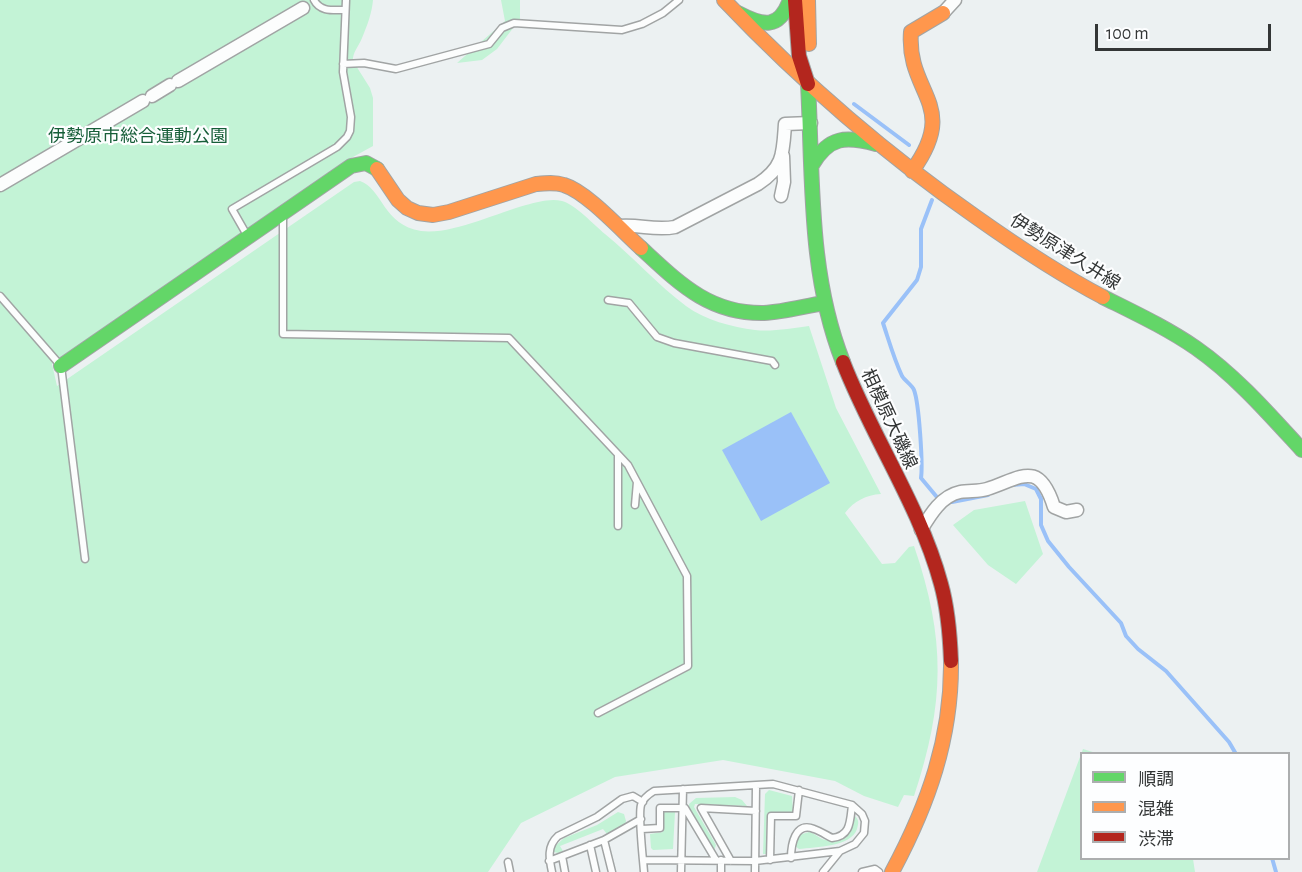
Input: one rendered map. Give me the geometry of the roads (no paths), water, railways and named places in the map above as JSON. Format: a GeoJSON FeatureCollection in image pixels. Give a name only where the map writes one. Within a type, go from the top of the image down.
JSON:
{"type":"FeatureCollection","features":[{"type":"Feature","properties":{"kind":"main road"},"geometry":{"type":"LineString","coordinates":[[728,5],[752,21],[770,24],[785,13],[790,0]]}},
{"type":"Feature","properties":{"kind":"main road"},"geometry":{"type":"LineString","coordinates":[[795,0],[800,56],[808,84]]}},
{"type":"Feature","properties":{"kind":"main road"},"geometry":{"type":"LineString","coordinates":[[808,0],[810,65],[808,84]]}},
{"type":"Feature","properties":{"kind":"main road"},"geometry":{"type":"LineString","coordinates":[[728,5],[808,84]]}},
{"type":"Feature","properties":{"kind":"main road"},"geometry":{"type":"LineString","coordinates":[[912,171],[927,149],[932,134],[933,118],[932,105],[911,54],[909,41],[911,32],[943,13]]}},
{"type":"Feature","properties":{"kind":"main road","name":"相模原大磯線"},"geometry":{"type":"LineString","coordinates":[[808,84],[815,229],[824,303],[835,342],[861,408],[934,561],[946,606],[950,655],[950,701],[944,746],[928,795],[897,870]]}},
{"type":"Feature","properties":{"kind":"main road","name":"伊勢原津久井線"},"geometry":{"type":"LineString","coordinates":[[808,84],[943,195],[1047,265],[1092,292],[1170,332],[1196,349],[1221,368],[1302,450]]}},
{"type":"Feature","properties":{"kind":"main road"},"geometry":{"type":"LineString","coordinates":[[812,165],[820,152],[838,139],[856,138],[880,145]]}},
{"type":"Feature","properties":{"kind":"main road"},"geometry":{"type":"LineString","coordinates":[[61,366],[351,166],[367,163],[376,168],[403,206],[420,213],[442,214],[525,188],[558,183],[574,188],[582,194],[683,287],[716,305],[730,310],[765,313],[824,303]]}},
{"type":"Feature","properties":{"kind":"street"},"geometry":{"type":"LineString","coordinates":[[943,13],[955,0]]}},
{"type":"Feature","properties":{"kind":"street"},"geometry":{"type":"LineString","coordinates":[[0,185],[303,8]]}},
{"type":"Feature","properties":{"kind":"street"},"geometry":{"type":"LineString","coordinates":[[780,196],[784,182],[785,124],[811,123]]}},
{"type":"Feature","properties":{"kind":"street"},"geometry":{"type":"LineString","coordinates":[[619,226],[633,224],[660,230],[675,227],[769,177],[783,155]]}},
{"type":"Feature","properties":{"kind":"street"},"geometry":{"type":"LineString","coordinates":[[921,530],[941,503],[957,492],[986,489],[1027,475],[1039,480],[1049,490],[1054,507],[1066,512],[1077,510]]}},
{"type":"Feature","properties":{"kind":"lane"},"geometry":{"type":"LineString","coordinates":[[314,0],[318,7],[323,9],[345,10]]}},
{"type":"Feature","properties":{"kind":"lane"},"geometry":{"type":"LineString","coordinates":[[248,237],[232,209],[337,147],[350,131],[351,117],[343,64],[346,0]]}},
{"type":"Feature","properties":{"kind":"lane"},"geometry":{"type":"LineString","coordinates":[[343,64],[364,63],[396,69],[489,44],[502,28],[514,22],[622,30],[653,19],[679,0]]}},
{"type":"Feature","properties":{"kind":"lane"},"geometry":{"type":"LineString","coordinates":[[283,214],[283,334],[509,338],[628,465],[687,576],[688,666],[598,713]]}},
{"type":"Feature","properties":{"kind":"lane"},"geometry":{"type":"LineString","coordinates":[[0,296],[61,366],[85,559]]}},
{"type":"Feature","properties":{"kind":"lane"},"geometry":{"type":"LineString","coordinates":[[608,300],[629,303],[657,337],[674,343],[772,361],[775,365]]}},
{"type":"Feature","properties":{"kind":"lane"},"geometry":{"type":"LineString","coordinates":[[618,455],[618,526]]}},
{"type":"Feature","properties":{"kind":"lane"},"geometry":{"type":"LineString","coordinates":[[635,505],[637,482]]}},
{"type":"Feature","properties":{"kind":"lane"},"geometry":{"type":"LineString","coordinates":[[643,860],[755,861],[840,851],[855,844],[864,833],[864,821],[862,814],[852,805],[773,784],[654,791],[643,802],[641,819],[642,829],[643,860],[644,872]]}},
{"type":"Feature","properties":{"kind":"lane"},"geometry":{"type":"LineString","coordinates":[[755,872],[756,786]]}},
{"type":"Feature","properties":{"kind":"lane"},"geometry":{"type":"LineString","coordinates":[[681,872],[683,789]]}},
{"type":"Feature","properties":{"kind":"lane"},"geometry":{"type":"LineString","coordinates":[[770,860],[771,816],[796,816],[798,790]]}},
{"type":"Feature","properties":{"kind":"lane"},"geometry":{"type":"LineString","coordinates":[[552,872],[549,861],[551,845],[558,836],[597,817],[622,799],[633,796],[643,802]]}},
{"type":"Feature","properties":{"kind":"lane"},"geometry":{"type":"LineString","coordinates":[[791,858],[791,844],[794,836],[801,830],[813,828],[832,838],[845,834],[849,829],[852,805]]}},
{"type":"Feature","properties":{"kind":"lane"},"geometry":{"type":"LineString","coordinates":[[642,829],[660,828],[660,808],[685,808],[719,860],[721,872]]}},
{"type":"Feature","properties":{"kind":"lane"},"geometry":{"type":"LineString","coordinates":[[731,861],[701,808],[756,811]]}},
{"type":"Feature","properties":{"kind":"lane"},"geometry":{"type":"LineString","coordinates":[[549,861],[604,840],[641,819]]}},
{"type":"Feature","properties":{"kind":"lane"},"geometry":{"type":"LineString","coordinates":[[604,840],[612,872]]}},
{"type":"Feature","properties":{"kind":"lane"},"geometry":{"type":"LineString","coordinates":[[590,845],[596,872]]}},
{"type":"Feature","properties":{"kind":"lane"},"geometry":{"type":"LineString","coordinates":[[823,872],[840,851]]}},
{"type":"Feature","properties":{"kind":"lane"},"geometry":{"type":"LineString","coordinates":[[562,856],[565,872]]}},
{"type":"Feature","properties":{"kind":"lane"},"geometry":{"type":"LineString","coordinates":[[508,862],[510,872]]}},
{"type":"Feature","properties":{"kind":"lane"},"geometry":{"type":"LineString","coordinates":[[862,872],[874,869],[879,872]]}},
{"type":"Feature","properties":{"kind":"water"},"geometry":{"type":"Polygon","coordinates":[[[791,412],[830,483],[761,521],[722,450],[791,412]]]}},
{"type":"Feature","properties":{"kind":"waterway"},"geometry":{"type":"LineString","coordinates":[[854,104],[909,145]]}},
{"type":"Feature","properties":{"kind":"waterway"},"geometry":{"type":"LineString","coordinates":[[932,200],[921,229],[921,267],[917,280],[883,323],[899,370],[913,388],[916,397],[921,478],[941,502]]}},
{"type":"Feature","properties":{"kind":"waterway"},"geometry":{"type":"LineString","coordinates":[[1012,485],[1024,484],[1036,489],[1041,499],[1041,525],[1048,541],[1121,623],[1126,636],[1138,649],[1166,671],[1229,742],[1235,752]]}},
{"type":"Feature","properties":{"kind":"waterway"},"geometry":{"type":"LineString","coordinates":[[952,502],[988,495]]}},
{"type":"Feature","properties":{"kind":"waterway"},"geometry":{"type":"LineString","coordinates":[[1273,860],[1276,872]]}},
{"type":"Feature","properties":{"kind":"park label","name":"伊勢原市総合運動公園"},"geometry":{"type":"Point","coordinates":[138,137]}}]}
